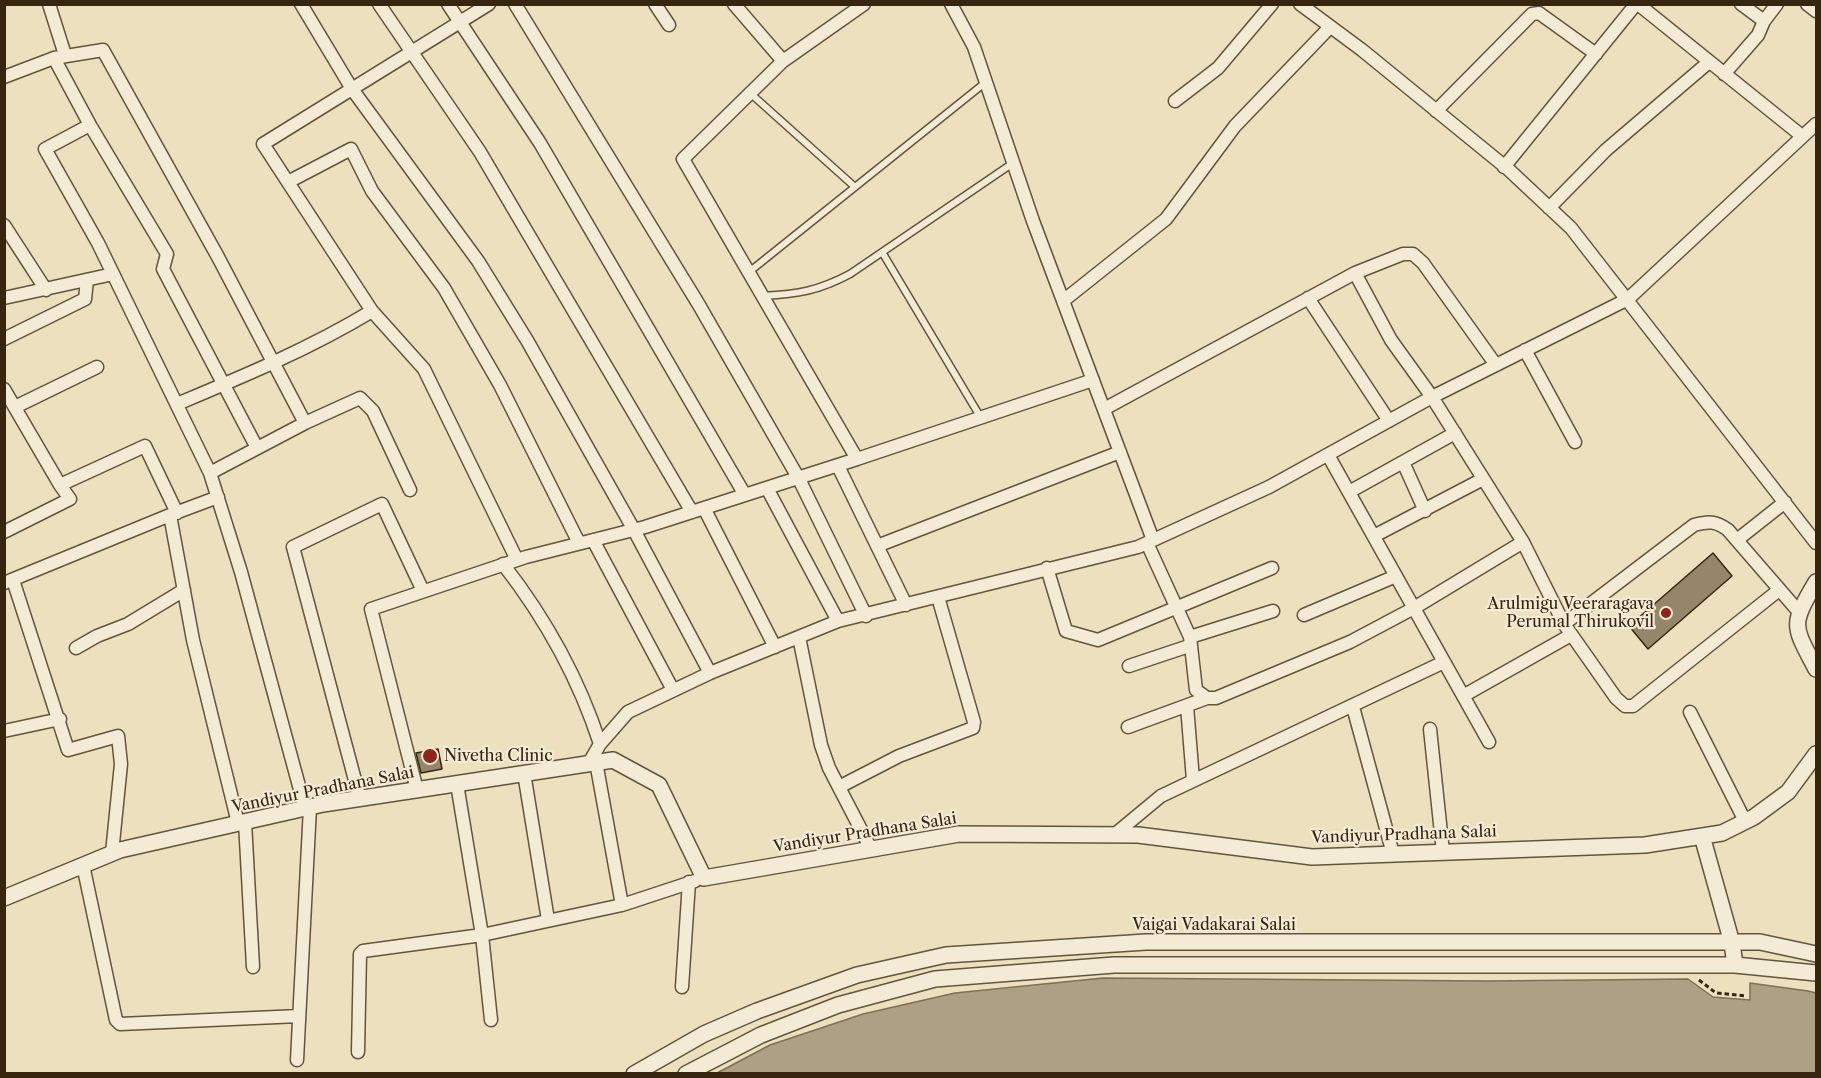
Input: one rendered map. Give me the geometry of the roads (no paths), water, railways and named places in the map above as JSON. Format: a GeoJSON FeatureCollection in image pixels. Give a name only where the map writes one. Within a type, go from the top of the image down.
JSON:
{"type":"FeatureCollection","features":[{"type":"Feature","properties":{"kind":"street"},"geometry":{"type":"LineString","coordinates":[[49,4],[60,57],[90,125],[167,254],[164,269],[257,448]]}},
{"type":"Feature","properties":{"kind":"street"},"geometry":{"type":"LineString","coordinates":[[301,4],[352,89],[478,261],[528,342],[634,530],[710,673]]}},
{"type":"Feature","properties":{"kind":"street"},"geometry":{"type":"LineString","coordinates":[[379,4],[410,53],[480,152],[698,510],[775,647]]}},
{"type":"Feature","properties":{"kind":"street"},"geometry":{"type":"LineString","coordinates":[[448,4],[540,143],[745,495]]}},
{"type":"Feature","properties":{"kind":"street"},"geometry":{"type":"LineString","coordinates":[[489,4],[263,144],[372,311],[424,369],[517,560]]}},
{"type":"Feature","properties":{"kind":"street"},"geometry":{"type":"LineString","coordinates":[[515,4],[693,295],[799,479],[866,616]]}},
{"type":"Feature","properties":{"kind":"street"},"geometry":{"type":"LineString","coordinates":[[655,4],[669,25]]}},
{"type":"Feature","properties":{"kind":"street"},"geometry":{"type":"LineString","coordinates":[[734,4],[783,61]]}},
{"type":"Feature","properties":{"kind":"street"},"geometry":{"type":"LineString","coordinates":[[857,459],[683,159],[783,61],[864,4]]}},
{"type":"Feature","properties":{"kind":"street"},"geometry":{"type":"LineString","coordinates":[[951,4],[974,47],[1013,163],[1120,452],[1150,542],[1179,609],[1190,641],[1196,690],[1207,698]]}},
{"type":"Feature","properties":{"kind":"street"},"geometry":{"type":"LineString","coordinates":[[1175,101],[1218,68],[1272,4]]}},
{"type":"Feature","properties":{"kind":"street"},"geometry":{"type":"LineString","coordinates":[[1299,4],[1504,166],[1571,228],[1816,543]]}},
{"type":"Feature","properties":{"kind":"street"},"geometry":{"type":"LineString","coordinates":[[1504,166],[1637,4],[1802,136]]}},
{"type":"Feature","properties":{"kind":"street"},"geometry":{"type":"LineString","coordinates":[[1741,4],[1764,21]]}},
{"type":"Feature","properties":{"kind":"street"},"geometry":{"type":"LineString","coordinates":[[1724,74],[1758,35],[1764,21],[1777,4]]}},
{"type":"Feature","properties":{"kind":"street"},"geometry":{"type":"LineString","coordinates":[[1807,4],[1816,11]]}},
{"type":"Feature","properties":{"kind":"street"},"geometry":{"type":"LineString","coordinates":[[1436,111],[1532,14],[1539,14],[1596,54]]}},
{"type":"Feature","properties":{"kind":"street"},"geometry":{"type":"LineString","coordinates":[[1063,301],[1166,219],[1235,126],[1330,27]]}},
{"type":"Feature","properties":{"kind":"street"},"geometry":{"type":"LineString","coordinates":[[4,77],[60,57],[103,50],[157,145],[305,423]]}},
{"type":"Feature","properties":{"kind":"street"},"geometry":{"type":"LineString","coordinates":[[1549,208],[1606,150],[1709,62]]}},
{"type":"Feature","properties":{"kind":"street"},"geometry":{"type":"LineString","coordinates":[[622,905],[592,763],[600,744],[628,712],[710,673],[838,621],[866,616],[1150,542],[1269,487],[1432,397],[1628,299],[1816,124]]}},
{"type":"Feature","properties":{"kind":"street"},"geometry":{"type":"LineString","coordinates":[[90,125],[45,149],[113,274],[210,473],[308,808],[297,1060]]}},
{"type":"Feature","properties":{"kind":"street"},"geometry":{"type":"LineString","coordinates":[[288,182],[351,149],[372,191],[444,288],[500,385],[579,543]]}},
{"type":"Feature","properties":{"kind":"street"},"geometry":{"type":"LineString","coordinates":[[4,225],[46,290]]}},
{"type":"Feature","properties":{"kind":"street"},"geometry":{"type":"LineString","coordinates":[[1104,409],[1355,273],[1403,254],[1413,254],[1423,262],[1496,365]]}},
{"type":"Feature","properties":{"kind":"street"},"geometry":{"type":"LineString","coordinates":[[1355,273],[1391,340],[1432,397],[1523,542],[1568,629],[1616,698],[1625,706],[1633,706],[1779,590]]}},
{"type":"Feature","properties":{"kind":"street"},"geometry":{"type":"LineString","coordinates":[[4,298],[113,274]]}},
{"type":"Feature","properties":{"kind":"street"},"geometry":{"type":"LineString","coordinates":[[4,339],[85,299],[87,280]]}},
{"type":"Feature","properties":{"kind":"street"},"geometry":{"type":"LineString","coordinates":[[1308,298],[1389,421]]}},
{"type":"Feature","properties":{"kind":"street"},"geometry":{"type":"LineString","coordinates":[[177,404],[274,364],[320,342],[372,311]]}},
{"type":"Feature","properties":{"kind":"street"},"geometry":{"type":"LineString","coordinates":[[1525,350],[1575,442]]}},
{"type":"Feature","properties":{"kind":"street"},"geometry":{"type":"LineString","coordinates":[[15,407],[97,367]]}},
{"type":"Feature","properties":{"kind":"street"},"geometry":{"type":"LineString","coordinates":[[417,790],[371,609],[503,564],[634,530],[768,490],[1093,380]]}},
{"type":"Feature","properties":{"kind":"street"},"geometry":{"type":"LineString","coordinates":[[4,389],[70,499],[4,532]]}},
{"type":"Feature","properties":{"kind":"street"},"geometry":{"type":"LineString","coordinates":[[210,473],[305,423],[360,398],[373,411],[410,490]]}},
{"type":"Feature","properties":{"kind":"street"},"geometry":{"type":"LineString","coordinates":[[1349,492],[1455,434]]}},
{"type":"Feature","properties":{"kind":"street"},"geometry":{"type":"LineString","coordinates":[[60,485],[145,446],[173,514],[184,590],[241,823],[253,967]]}},
{"type":"Feature","properties":{"kind":"street"},"geometry":{"type":"LineString","coordinates":[[877,546],[1120,452]]}},
{"type":"Feature","properties":{"kind":"street"},"geometry":{"type":"LineString","coordinates":[[1328,455],[1489,742]]}},
{"type":"Feature","properties":{"kind":"street"},"geometry":{"type":"LineString","coordinates":[[1403,462],[1425,511]]}},
{"type":"Feature","properties":{"kind":"street"},"geometry":{"type":"LineString","coordinates":[[838,466],[906,605]]}},
{"type":"Feature","properties":{"kind":"street"},"geometry":{"type":"LineString","coordinates":[[1374,536],[1483,479]]}},
{"type":"Feature","properties":{"kind":"street"},"geometry":{"type":"LineString","coordinates":[[768,490],[838,621]]}},
{"type":"Feature","properties":{"kind":"street"},"geometry":{"type":"LineString","coordinates":[[112,853],[121,764],[118,736],[68,750],[60,719],[9,581],[218,497]]}},
{"type":"Feature","properties":{"kind":"street"},"geometry":{"type":"LineString","coordinates":[[1737,540],[1785,502]]}},
{"type":"Feature","properties":{"kind":"street"},"geometry":{"type":"LineString","coordinates":[[360,799],[294,547],[382,504],[423,591]]}},
{"type":"Feature","properties":{"kind":"street"},"geometry":{"type":"LineString","coordinates":[[1463,696],[1568,629],[1694,525],[1717,522],[1737,540],[1799,612]]}},
{"type":"Feature","properties":{"kind":"street"},"geometry":{"type":"LineString","coordinates":[[593,540],[672,690]]}},
{"type":"Feature","properties":{"kind":"street"},"geometry":{"type":"LineString","coordinates":[[1128,727],[1207,698],[1216,698],[1350,642],[1414,608],[1523,542]]}},
{"type":"Feature","properties":{"kind":"street"},"geometry":{"type":"LineString","coordinates":[[503,564],[528,596],[558,648],[591,717],[600,744]]}},
{"type":"Feature","properties":{"kind":"street"},"geometry":{"type":"LineString","coordinates":[[1047,568],[1066,631],[1098,640],[1179,609],[1272,568]]}},
{"type":"Feature","properties":{"kind":"street"},"geometry":{"type":"LineString","coordinates":[[1304,615],[1396,576]]}},
{"type":"Feature","properties":{"kind":"street"},"geometry":{"type":"LineString","coordinates":[[1816,582],[1799,612],[1797,629],[1816,669]]}},
{"type":"Feature","properties":{"kind":"street"},"geometry":{"type":"LineString","coordinates":[[76,648],[128,624],[184,590]]}},
{"type":"Feature","properties":{"kind":"street"},"geometry":{"type":"LineString","coordinates":[[839,787],[899,756],[973,728],[974,722],[939,597]]}},
{"type":"Feature","properties":{"kind":"street"},"geometry":{"type":"LineString","coordinates":[[1129,666],[1273,611]]}},
{"type":"Feature","properties":{"kind":"street"},"geometry":{"type":"LineString","coordinates":[[799,637],[821,745],[839,787],[872,849]]}},
{"type":"Feature","properties":{"kind":"street"},"geometry":{"type":"LineString","coordinates":[[1114,835],[1161,796],[1444,662]]}},
{"type":"Feature","properties":{"kind":"street"},"geometry":{"type":"LineString","coordinates":[[1187,706],[1194,780]]}},
{"type":"Feature","properties":{"kind":"street"},"geometry":{"type":"LineString","coordinates":[[1353,707],[1393,854]]}},
{"type":"Feature","properties":{"kind":"street"},"geometry":{"type":"LineString","coordinates":[[1689,712],[1745,821]]}},
{"type":"Feature","properties":{"kind":"street"},"geometry":{"type":"LineString","coordinates":[[4,731],[60,719]]}},
{"type":"Feature","properties":{"kind":"street"},"geometry":{"type":"LineString","coordinates":[[1430,729],[1443,852]]}},
{"type":"Feature","properties":{"kind":"street","name":"Vandiyur Pradhana Salai"},"geometry":{"type":"LineString","coordinates":[[4,898],[112,853],[241,823],[360,799],[613,760],[659,785],[697,880],[959,834],[1148,837],[1312,857],[1645,845],[1722,833],[1745,821],[1788,792],[1814,764]]}},
{"type":"Feature","properties":{"kind":"street"},"geometry":{"type":"LineString","coordinates":[[524,773],[548,920]]}},
{"type":"Feature","properties":{"kind":"street"},"geometry":{"type":"LineString","coordinates":[[457,784],[482,935],[492,1020]]}},
{"type":"Feature","properties":{"kind":"street"},"geometry":{"type":"LineString","coordinates":[[1702,836],[1732,943],[1735,965]]}},
{"type":"Feature","properties":{"kind":"street"},"geometry":{"type":"LineString","coordinates":[[83,865],[117,1020],[120,1024],[299,1016]]}},
{"type":"Feature","properties":{"kind":"street"},"geometry":{"type":"LineString","coordinates":[[358,1052],[360,954],[363,951],[482,935],[622,905],[697,880],[682,987]]}},
{"type":"Feature","properties":{"kind":"street","name":"Vaigai Vadakarai Salai"},"geometry":{"type":"LineString","coordinates":[[634,1074],[704,1034],[757,1011],[857,975],[946,955],[1146,942],[1760,942],[1816,954]]}},
{"type":"Feature","properties":{"kind":"street"},"geometry":{"type":"LineString","coordinates":[[686,1074],[761,1035],[837,1005],[935,979],[1114,964],[1735,965],[1816,973]]}},
{"type":"Feature","properties":{"kind":"lane"},"geometry":{"type":"LineString","coordinates":[[748,272],[986,82]]}},
{"type":"Feature","properties":{"kind":"lane"},"geometry":{"type":"LineString","coordinates":[[750,93],[855,187]]}},
{"type":"Feature","properties":{"kind":"lane"},"geometry":{"type":"LineString","coordinates":[[762,296],[806,293],[828,286],[1013,163]]}},
{"type":"Feature","properties":{"kind":"lane"},"geometry":{"type":"LineString","coordinates":[[882,252],[981,418]]}},
{"type":"Feature","properties":{"kind":"place","name":"Arulmigu Veeraragava Perumal Thirukovil"},"geometry":{"type":"Point","coordinates":[1666,613]}},
{"type":"Feature","properties":{"kind":"place","name":"Nivetha Clinic"},"geometry":{"type":"Point","coordinates":[430,756]}}]}
